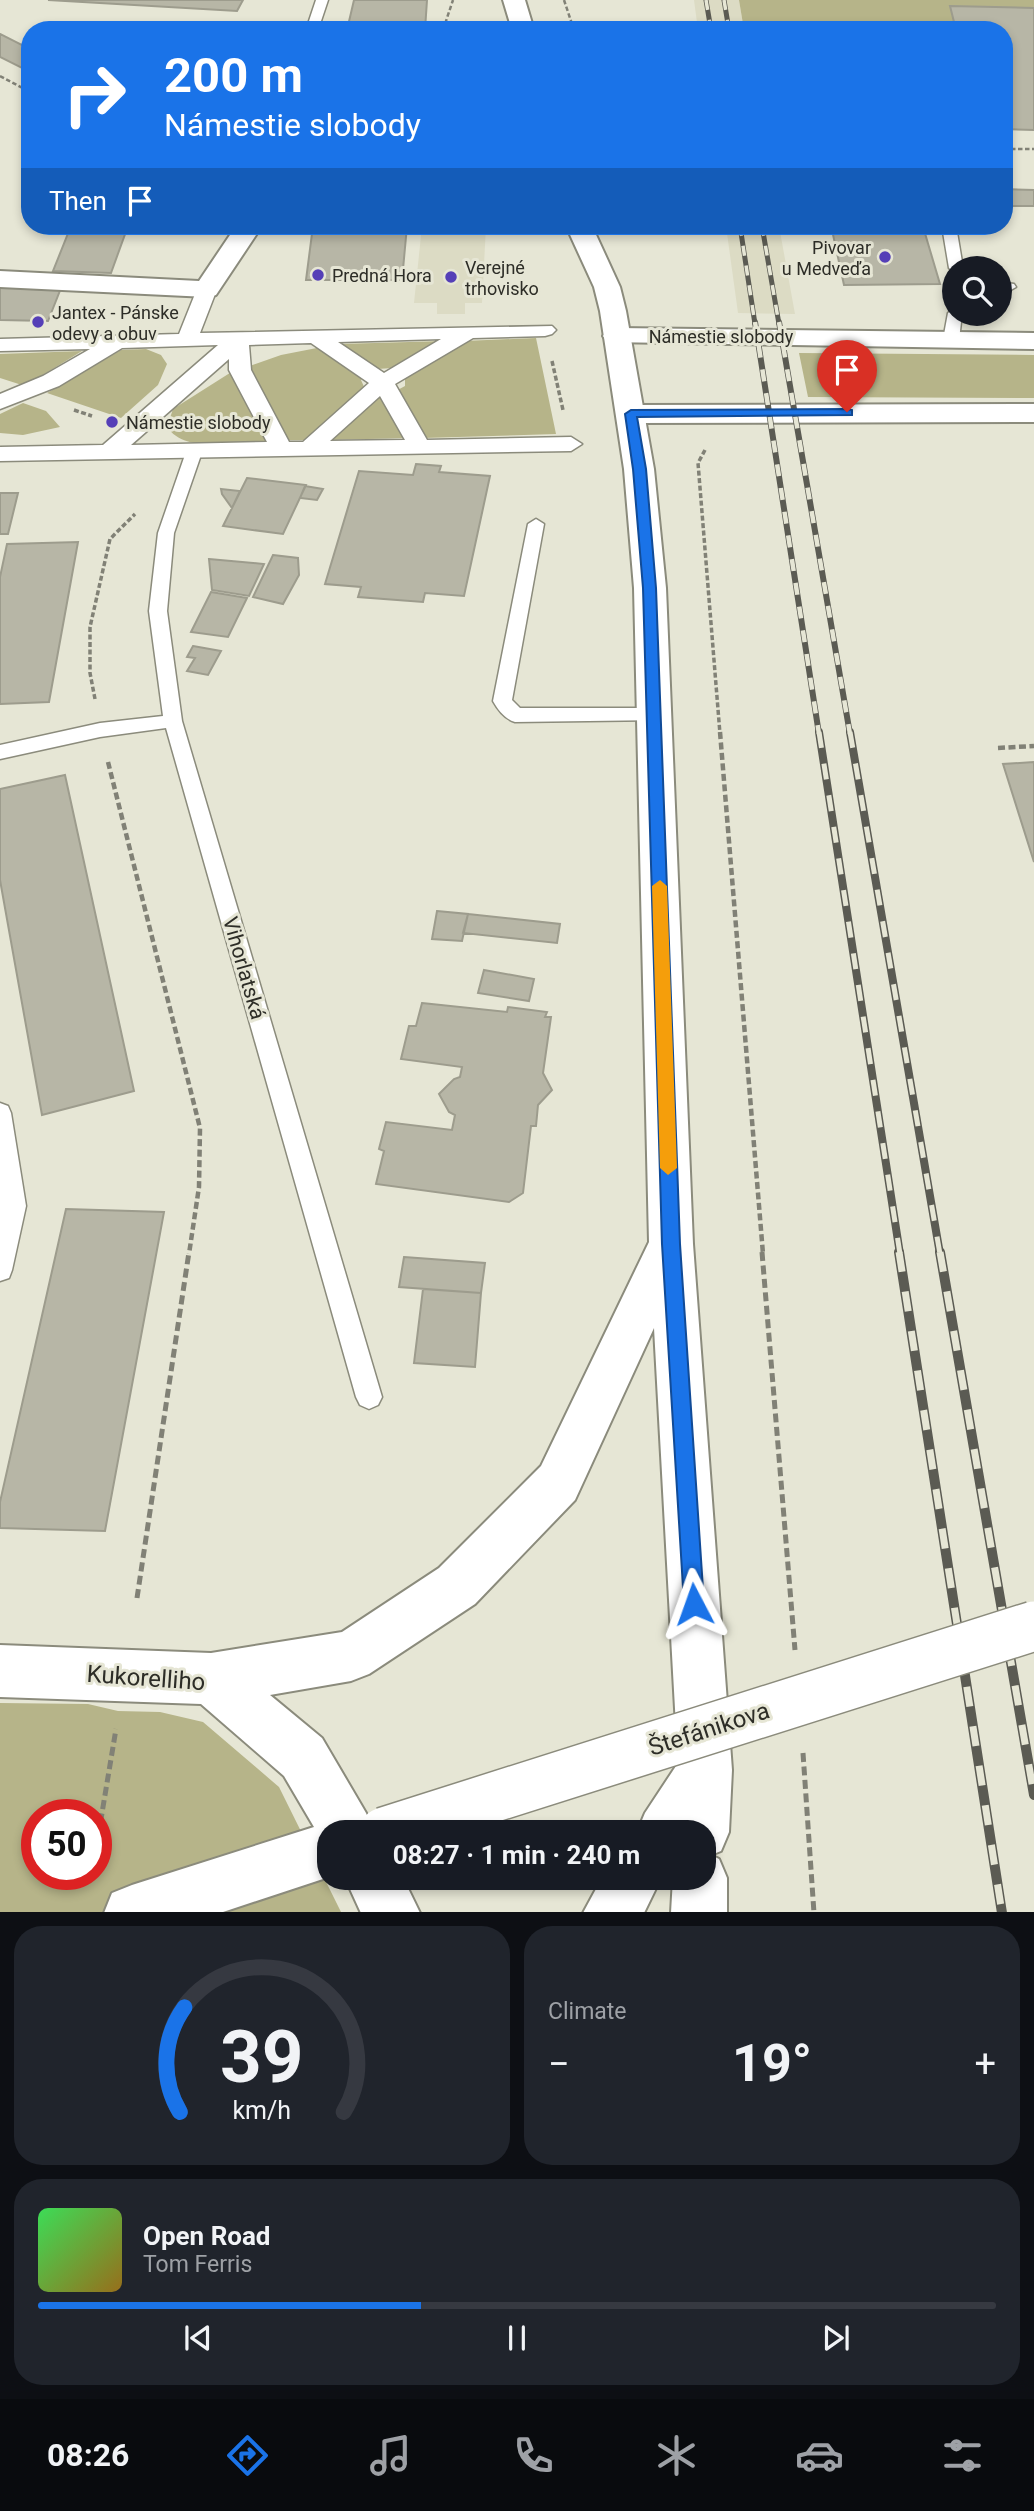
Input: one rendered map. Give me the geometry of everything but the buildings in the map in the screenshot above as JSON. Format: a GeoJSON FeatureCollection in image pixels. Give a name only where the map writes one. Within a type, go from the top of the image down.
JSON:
{"type":"FeatureCollection","features":[{"type":"Feature","properties":{"kind":"main road"},"geometry":{"type":"LineString","coordinates":[[514,0],[520,21]]}},
{"type":"Feature","properties":{"kind":"main road"},"geometry":{"type":"LineString","coordinates":[[0,279],[206,289],[243,235]]}},
{"type":"Feature","properties":{"kind":"main road"},"geometry":{"type":"LineString","coordinates":[[583,235],[607,287],[617,336],[639,469],[650,588],[671,1244],[705,1770],[703,1820]]}},
{"type":"Feature","properties":{"kind":"main road","name":"Námestie slobody"},"geometry":{"type":"LineString","coordinates":[[617,336],[1034,341]]}},
{"type":"Feature","properties":{"kind":"main road"},"geometry":{"type":"LineString","coordinates":[[631,414],[1034,413]]}},
{"type":"Feature","properties":{"kind":"main road"},"geometry":{"type":"LineString","coordinates":[[211,1679],[351,1656],[457,1586],[558,1483],[671,1244]]}},
{"type":"Feature","properties":{"kind":"main road","name":"Štefánikova"},"geometry":{"type":"LineString","coordinates":[[422,1820],[1034,1626]]}},
{"type":"Feature","properties":{"kind":"main road","name":"Kukorelliho"},"geometry":{"type":"LineString","coordinates":[[0,1671],[211,1679],[303,1757],[340,1820]]}},
{"type":"Feature","properties":{"kind":"main road"},"geometry":{"type":"LineString","coordinates":[[672,1820],[705,1770]]}},
{"type":"Feature","properties":{"kind":"main road"},"geometry":{"type":"LineString","coordinates":[[135,1912],[317,1854]]}},
{"type":"Feature","properties":{"kind":"main road"},"geometry":{"type":"LineString","coordinates":[[379,1890],[391,1912]]}},
{"type":"Feature","properties":{"kind":"main road"},"geometry":{"type":"LineString","coordinates":[[612,1912],[626,1890]]}},
{"type":"Feature","properties":{"kind":"main road"},"geometry":{"type":"LineString","coordinates":[[699,1912],[700,1890]]}},
{"type":"Feature","properties":{"kind":"street"},"geometry":{"type":"LineString","coordinates":[[187,340],[206,289]]}},
{"type":"Feature","properties":{"kind":"street"},"geometry":{"type":"LineString","coordinates":[[0,345],[545,330]]}},
{"type":"Feature","properties":{"kind":"street"},"geometry":{"type":"LineString","coordinates":[[308,449],[383,382],[469,332]]}},
{"type":"Feature","properties":{"kind":"street"},"geometry":{"type":"LineString","coordinates":[[315,336],[383,382],[420,447]]}},
{"type":"Feature","properties":{"kind":"street"},"geometry":{"type":"LineString","coordinates":[[238,339],[240,370],[282,450]]}},
{"type":"Feature","properties":{"kind":"street"},"geometry":{"type":"LineString","coordinates":[[108,453],[238,339]]}},
{"type":"Feature","properties":{"kind":"street"},"geometry":{"type":"LineString","coordinates":[[0,402],[51,381],[117,342]]}},
{"type":"Feature","properties":{"kind":"street"},"geometry":{"type":"LineString","coordinates":[[0,454],[571,444]]}},
{"type":"Feature","properties":{"kind":"lane"},"geometry":{"type":"LineString","coordinates":[[315,21],[322,0]]}},
{"type":"Feature","properties":{"kind":"lane"},"geometry":{"type":"LineString","coordinates":[[950,235],[954,256]]}},
{"type":"Feature","properties":{"kind":"lane"},"geometry":{"type":"LineString","coordinates":[[951,340],[954,326]]}},
{"type":"Feature","properties":{"kind":"lane","name":"Vihorlatská"},"geometry":{"type":"LineString","coordinates":[[194,452],[166,533],[158,611],[173,721],[369,1396]]}},
{"type":"Feature","properties":{"kind":"lane"},"geometry":{"type":"LineString","coordinates":[[536,524],[502,701],[516,715],[654,715]]}},
{"type":"Feature","properties":{"kind":"lane"},"geometry":{"type":"LineString","coordinates":[[0,752],[100,730],[173,721]]}},
{"type":"Feature","properties":{"kind":"lane"},"geometry":{"type":"LineString","coordinates":[[0,1112],[14,1206],[0,1270]]}},
{"type":"Feature","properties":{"kind":"path"},"geometry":{"type":"LineString","coordinates":[[446,21],[453,0]]}},
{"type":"Feature","properties":{"kind":"path"},"geometry":{"type":"LineString","coordinates":[[564,0],[571,21]]}},
{"type":"Feature","properties":{"kind":"path"},"geometry":{"type":"LineString","coordinates":[[0,76],[21,87]]}},
{"type":"Feature","properties":{"kind":"path"},"geometry":{"type":"LineString","coordinates":[[1013,149],[1034,149]]}},
{"type":"Feature","properties":{"kind":"path"},"geometry":{"type":"LineString","coordinates":[[545,330],[571,444]]}},
{"type":"Feature","properties":{"kind":"path"},"geometry":{"type":"LineString","coordinates":[[698,464],[774,1353],[796,1658]]}},
{"type":"Feature","properties":{"kind":"path"},"geometry":{"type":"LineString","coordinates":[[110,539],[90,627],[90,673],[100,730],[200,1128],[199,1187],[137,1598]]}},
{"type":"Feature","properties":{"kind":"path"},"geometry":{"type":"LineString","coordinates":[[998,748],[1034,746]]}},
{"type":"Feature","properties":{"kind":"path"},"geometry":{"type":"LineString","coordinates":[[104,1799],[116,1725]]}},
{"type":"Feature","properties":{"kind":"path"},"geometry":{"type":"LineString","coordinates":[[802,1739],[814,1912]]}},
{"type":"Feature","properties":{"kind":"shaded area"},"geometry":{"type":"Polygon","coordinates":[[[694,0],[739,0],[742,21],[697,21],[694,0]]]}},
{"type":"Feature","properties":{"kind":"shaded area"},"geometry":{"type":"Polygon","coordinates":[[[739,0],[1034,0],[1034,8],[951,6],[954,21],[742,21],[739,0]]]}},
{"type":"Feature","properties":{"kind":"shaded area","name":"Verejné trhovisko"},"geometry":{"type":"Polygon","coordinates":[[[421,235],[486,235],[482,303],[465,303],[465,314],[437,314],[437,303],[414,303],[421,235]]]}},
{"type":"Feature","properties":{"kind":"shaded area"},"geometry":{"type":"Polygon","coordinates":[[[727,235],[781,235],[795,314],[738,313],[727,235]]]}},
{"type":"Feature","properties":{"kind":"shaded area"},"geometry":{"type":"Polygon","coordinates":[[[536,338],[556,434],[423,438],[394,392],[405,386],[405,375],[464,341],[536,338]]]}},
{"type":"Feature","properties":{"kind":"shaded area"},"geometry":{"type":"Polygon","coordinates":[[[444,341],[393,368],[377,369],[340,344],[444,341]]]}},
{"type":"Feature","properties":{"kind":"shaded area"},"geometry":{"type":"Polygon","coordinates":[[[322,347],[363,376],[361,380],[365,389],[309,440],[287,440],[247,367],[281,355],[322,347]]]}},
{"type":"Feature","properties":{"kind":"shaded area"},"geometry":{"type":"Polygon","coordinates":[[[146,349],[161,355],[167,364],[158,385],[121,418],[47,393],[121,350],[146,349]]]}},
{"type":"Feature","properties":{"kind":"shaded area"},"geometry":{"type":"Polygon","coordinates":[[[82,351],[25,386],[0,378],[0,354],[82,351]]]}},
{"type":"Feature","properties":{"kind":"shaded area"},"geometry":{"type":"Polygon","coordinates":[[[799,353],[1034,355],[1034,398],[808,397],[799,353]]]}},
{"type":"Feature","properties":{"kind":"shaded area"},"geometry":{"type":"Polygon","coordinates":[[[233,371],[270,441],[200,444],[176,436],[167,427],[173,409],[233,371]]]}},
{"type":"Feature","properties":{"kind":"shaded area"},"geometry":{"type":"Polygon","coordinates":[[[378,394],[383,394],[407,438],[329,440],[378,394]]]}},
{"type":"Feature","properties":{"kind":"shaded area"},"geometry":{"type":"Polygon","coordinates":[[[23,403],[46,411],[60,427],[23,435],[0,433],[0,414],[23,403]]]}},
{"type":"Feature","properties":{"kind":"shaded area"},"geometry":{"type":"Polygon","coordinates":[[[0,1703],[88,1704],[118,1711],[160,1712],[203,1722],[279,1787],[317,1864],[317,1890],[330,1890],[341,1912],[0,1912],[0,1703]]]}},
{"type":"Feature","properties":{"kind":"railway"},"geometry":{"type":"LineString","coordinates":[[706,0],[710,21]]}},
{"type":"Feature","properties":{"kind":"railway"},"geometry":{"type":"LineString","coordinates":[[724,0],[728,21]]}},
{"type":"Feature","properties":{"kind":"railway"},"geometry":{"type":"LineString","coordinates":[[741,235],[755,324]]}},
{"type":"Feature","properties":{"kind":"railway"},"geometry":{"type":"LineString","coordinates":[[764,235],[779,324]]}},
{"type":"Feature","properties":{"kind":"railway"},"geometry":{"type":"LineString","coordinates":[[755,322],[819,734]]}},
{"type":"Feature","properties":{"kind":"railway"},"geometry":{"type":"LineString","coordinates":[[779,322],[850,734]]}},
{"type":"Feature","properties":{"kind":"railway"},"geometry":{"type":"LineString","coordinates":[[819,732],[900,1254]]}},
{"type":"Feature","properties":{"kind":"railway"},"geometry":{"type":"LineString","coordinates":[[850,732],[940,1254]]}},
{"type":"Feature","properties":{"kind":"railway"},"geometry":{"type":"LineString","coordinates":[[899,1252],[1002,1912]]}},
{"type":"Feature","properties":{"kind":"railway"},"geometry":{"type":"LineString","coordinates":[[940,1252],[1034,1795]]}},
{"type":"Feature","properties":{"kind":"slow traffic"},"geometry":{"type":"LineString","coordinates":[[660,886],[668,1168]]}},
{"type":"Feature","properties":{"kind":"place","name":"Pivovar u Medveďa"},"geometry":{"type":"Point","coordinates":[885,257]}},
{"type":"Feature","properties":{"kind":"place","name":"Predná Hora"},"geometry":{"type":"Point","coordinates":[318,275]}},
{"type":"Feature","properties":{"kind":"place","name":"Verejné trhovisko"},"geometry":{"type":"Point","coordinates":[451,277]}},
{"type":"Feature","properties":{"kind":"place","name":"Jantex - Pánske odevy a obuv"},"geometry":{"type":"Point","coordinates":[38,322]}},
{"type":"Feature","properties":{"kind":"place","name":"Námestie slobody"},"geometry":{"type":"Point","coordinates":[112,422]}},
{"type":"Feature","properties":{"kind":"route"},"geometry":{"type":"LineString","coordinates":[[694,1604],[671,1244],[650,588],[631,414],[847,412]]}}]}
